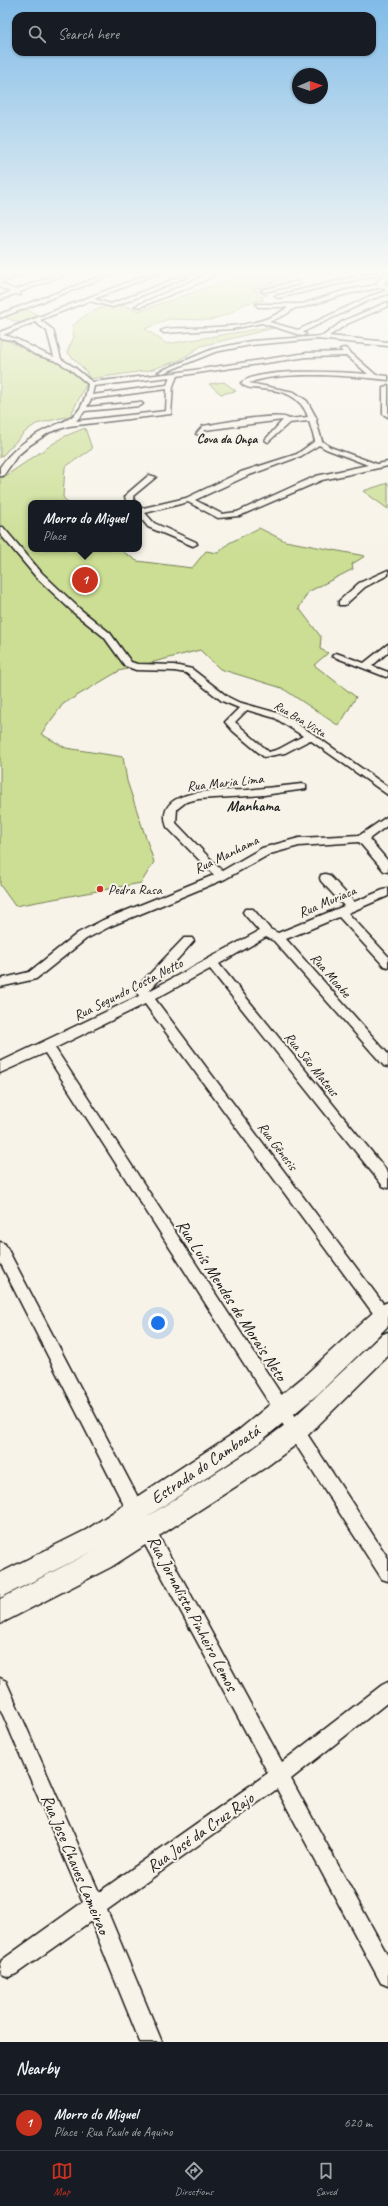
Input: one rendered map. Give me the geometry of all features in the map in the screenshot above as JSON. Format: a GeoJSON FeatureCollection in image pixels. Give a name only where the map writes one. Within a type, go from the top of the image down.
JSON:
{"type":"FeatureCollection","features":[{"type":"Feature","properties":{"kind":"main road"},"geometry":{"type":"LineString","coordinates":[[388,388],[388,414]]}},
{"type":"Feature","properties":{"kind":"main road","name":"Estrada do Camboatá"},"geometry":{"type":"LineString","coordinates":[[0,1586],[94,1538],[247,1438],[282,1410],[386,1313]]}},
{"type":"Feature","properties":{"kind":"main road","name":"Estrada do Camboatá"},"geometry":{"type":"LineString","coordinates":[[0,1612],[103,1559],[258,1459],[297,1430],[388,1342]]}},
{"type":"Feature","properties":{"kind":"street"},"geometry":{"type":"LineString","coordinates":[[67,365],[91,384],[174,375],[239,365]]}},
{"type":"Feature","properties":{"kind":"street"},"geometry":{"type":"LineString","coordinates":[[147,377],[178,365]]}},
{"type":"Feature","properties":{"kind":"street"},"geometry":{"type":"LineString","coordinates":[[361,365],[373,376]]}},
{"type":"Feature","properties":{"kind":"street"},"geometry":{"type":"LineString","coordinates":[[376,466],[328,448],[319,442],[314,419],[308,406],[296,395],[276,389],[247,386],[244,383],[276,376],[304,374],[373,376],[388,378]]}},
{"type":"Feature","properties":{"kind":"street"},"geometry":{"type":"LineString","coordinates":[[0,474],[13,456],[30,442],[50,430],[68,424],[169,413],[170,387],[174,375]]}},
{"type":"Feature","properties":{"kind":"street"},"geometry":{"type":"LineString","coordinates":[[68,424],[75,419],[89,397],[91,384]]}},
{"type":"Feature","properties":{"kind":"street"},"geometry":{"type":"LineString","coordinates":[[89,397],[170,387]]}},
{"type":"Feature","properties":{"kind":"street"},"geometry":{"type":"LineString","coordinates":[[82,409],[137,405],[141,416]]}},
{"type":"Feature","properties":{"kind":"street"},"geometry":{"type":"LineString","coordinates":[[199,434],[203,428],[271,418],[285,418],[287,421],[314,419]]}},
{"type":"Feature","properties":{"kind":"street"},"geometry":{"type":"LineString","coordinates":[[268,440],[287,421]]}},
{"type":"Feature","properties":{"kind":"street"},"geometry":{"type":"LineString","coordinates":[[142,512],[188,500],[244,474],[299,455],[319,442]]}},
{"type":"Feature","properties":{"kind":"street"},"geometry":{"type":"LineString","coordinates":[[188,500],[221,516],[239,514],[319,478],[336,473],[388,464]]}},
{"type":"Feature","properties":{"kind":"street"},"geometry":{"type":"LineString","coordinates":[[130,500],[129,496],[131,493],[142,486],[152,476]]}},
{"type":"Feature","properties":{"kind":"street"},"geometry":{"type":"LineString","coordinates":[[142,514],[151,524],[193,544]]}},
{"type":"Feature","properties":{"kind":"street","name":"Rua Boa Vista"},"geometry":{"type":"LineString","coordinates":[[0,529],[39,575],[77,611],[107,635],[128,664],[136,667],[174,668],[196,674],[225,699],[245,707],[278,716],[310,736],[388,792]]}},
{"type":"Feature","properties":{"kind":"street"},"geometry":{"type":"LineString","coordinates":[[342,603],[362,585],[388,572]]}},
{"type":"Feature","properties":{"kind":"street"},"geometry":{"type":"LineString","coordinates":[[366,666],[388,647]]}},
{"type":"Feature","properties":{"kind":"street"},"geometry":{"type":"LineString","coordinates":[[336,656],[386,674]]}},
{"type":"Feature","properties":{"kind":"street"},"geometry":{"type":"LineString","coordinates":[[245,707],[230,722],[263,753],[272,754],[282,751],[310,736]]}},
{"type":"Feature","properties":{"kind":"street","name":"Rua Maria Lima"},"geometry":{"type":"LineString","coordinates":[[221,876],[172,827],[168,819],[170,811],[174,806],[182,800],[196,796],[278,791],[302,787]]}},
{"type":"Feature","properties":{"kind":"street","name":"Rua Manhama"},"geometry":{"type":"LineString","coordinates":[[0,982],[32,976],[82,936],[107,923],[221,876],[257,855],[299,842],[362,838],[372,833],[388,819]]}},
{"type":"Feature","properties":{"kind":"street"},"geometry":{"type":"LineString","coordinates":[[362,838],[388,868]]}},
{"type":"Feature","properties":{"kind":"street"},"geometry":{"type":"LineString","coordinates":[[325,878],[352,907]]}},
{"type":"Feature","properties":{"kind":"street","name":"Rua Muriaca"},"geometry":{"type":"LineString","coordinates":[[278,938],[388,892]]}},
{"type":"Feature","properties":{"kind":"street","name":"Rua Moabe"},"geometry":{"type":"LineString","coordinates":[[249,912],[266,932],[278,938],[388,1062]]}},
{"type":"Feature","properties":{"kind":"street"},"geometry":{"type":"LineString","coordinates":[[341,912],[388,963]]}},
{"type":"Feature","properties":{"kind":"street","name":"Rua Segundo Costa Netto"},"geometry":{"type":"LineString","coordinates":[[0,1068],[212,964],[266,932]]}},
{"type":"Feature","properties":{"kind":"street"},"geometry":{"type":"LineString","coordinates":[[147,997],[143,992],[143,988],[188,941]]}},
{"type":"Feature","properties":{"kind":"street","name":"Rua São Mateus"},"geometry":{"type":"LineString","coordinates":[[212,964],[388,1182]]}},
{"type":"Feature","properties":{"kind":"street","name":"Rua Gênesis"},"geometry":{"type":"LineString","coordinates":[[147,997],[386,1313]]}},
{"type":"Feature","properties":{"kind":"street","name":"Rua Luís Mendes de Morais Neto"},"geometry":{"type":"LineString","coordinates":[[47,1046],[388,1572]]}},
{"type":"Feature","properties":{"kind":"street","name":"Rua Jornalista Pinheiro Lemos"},"geometry":{"type":"LineString","coordinates":[[0,1248],[136,1511],[388,1976]]}},
{"type":"Feature","properties":{"kind":"street","name":"Rua Jose Chaves Lameirao"},"geometry":{"type":"LineString","coordinates":[[0,1687],[94,1906],[150,2042]]}},
{"type":"Feature","properties":{"kind":"street","name":"Rua José da Cruz Rajo"},"geometry":{"type":"LineString","coordinates":[[9,1967],[280,1775],[388,1691]]}},
{"type":"Feature","properties":{"kind":"green space"},"geometry":{"type":"Polygon","coordinates":[[[0,365],[63,365],[88,381],[70,416],[36,424],[26,431],[0,458],[0,365]]]}},
{"type":"Feature","properties":{"kind":"green space"},"geometry":{"type":"Polygon","coordinates":[[[80,365],[164,365],[150,370],[90,379],[80,365]]]}},
{"type":"Feature","properties":{"kind":"green space"},"geometry":{"type":"Polygon","coordinates":[[[224,382],[236,391],[221,394],[209,384],[224,382]]]}},
{"type":"Feature","properties":{"kind":"green space"},"geometry":{"type":"Polygon","coordinates":[[[85,428],[92,449],[65,467],[63,497],[66,500],[28,500],[28,552],[124,552],[137,561],[192,568],[206,551],[218,553],[229,543],[259,528],[285,541],[365,556],[352,564],[353,569],[308,592],[299,608],[321,637],[320,649],[328,653],[314,665],[356,697],[339,726],[282,688],[220,669],[200,650],[119,671],[63,704],[41,734],[66,748],[123,757],[127,781],[154,862],[141,883],[15,906],[0,885],[0,477],[4,477],[63,437],[85,428]]]}},
{"type":"Feature","properties":{"kind":"green space"},"geometry":{"type":"Polygon","coordinates":[[[388,483],[388,509],[363,491],[388,483]]]}},
{"type":"Feature","properties":{"kind":"place","name":"Morro do Miguel"},"geometry":{"type":"Point","coordinates":[85,580]}},
{"type":"Feature","properties":{"kind":"place","name":"Pedra Rasa"},"geometry":{"type":"Point","coordinates":[100,889]}},
{"type":"Feature","properties":{"kind":"district","name":"Cova da Onça"},"geometry":{"type":"Point","coordinates":[227,438]}},
{"type":"Feature","properties":{"kind":"district","name":"Manhama"},"geometry":{"type":"Point","coordinates":[253,806]}}]}
